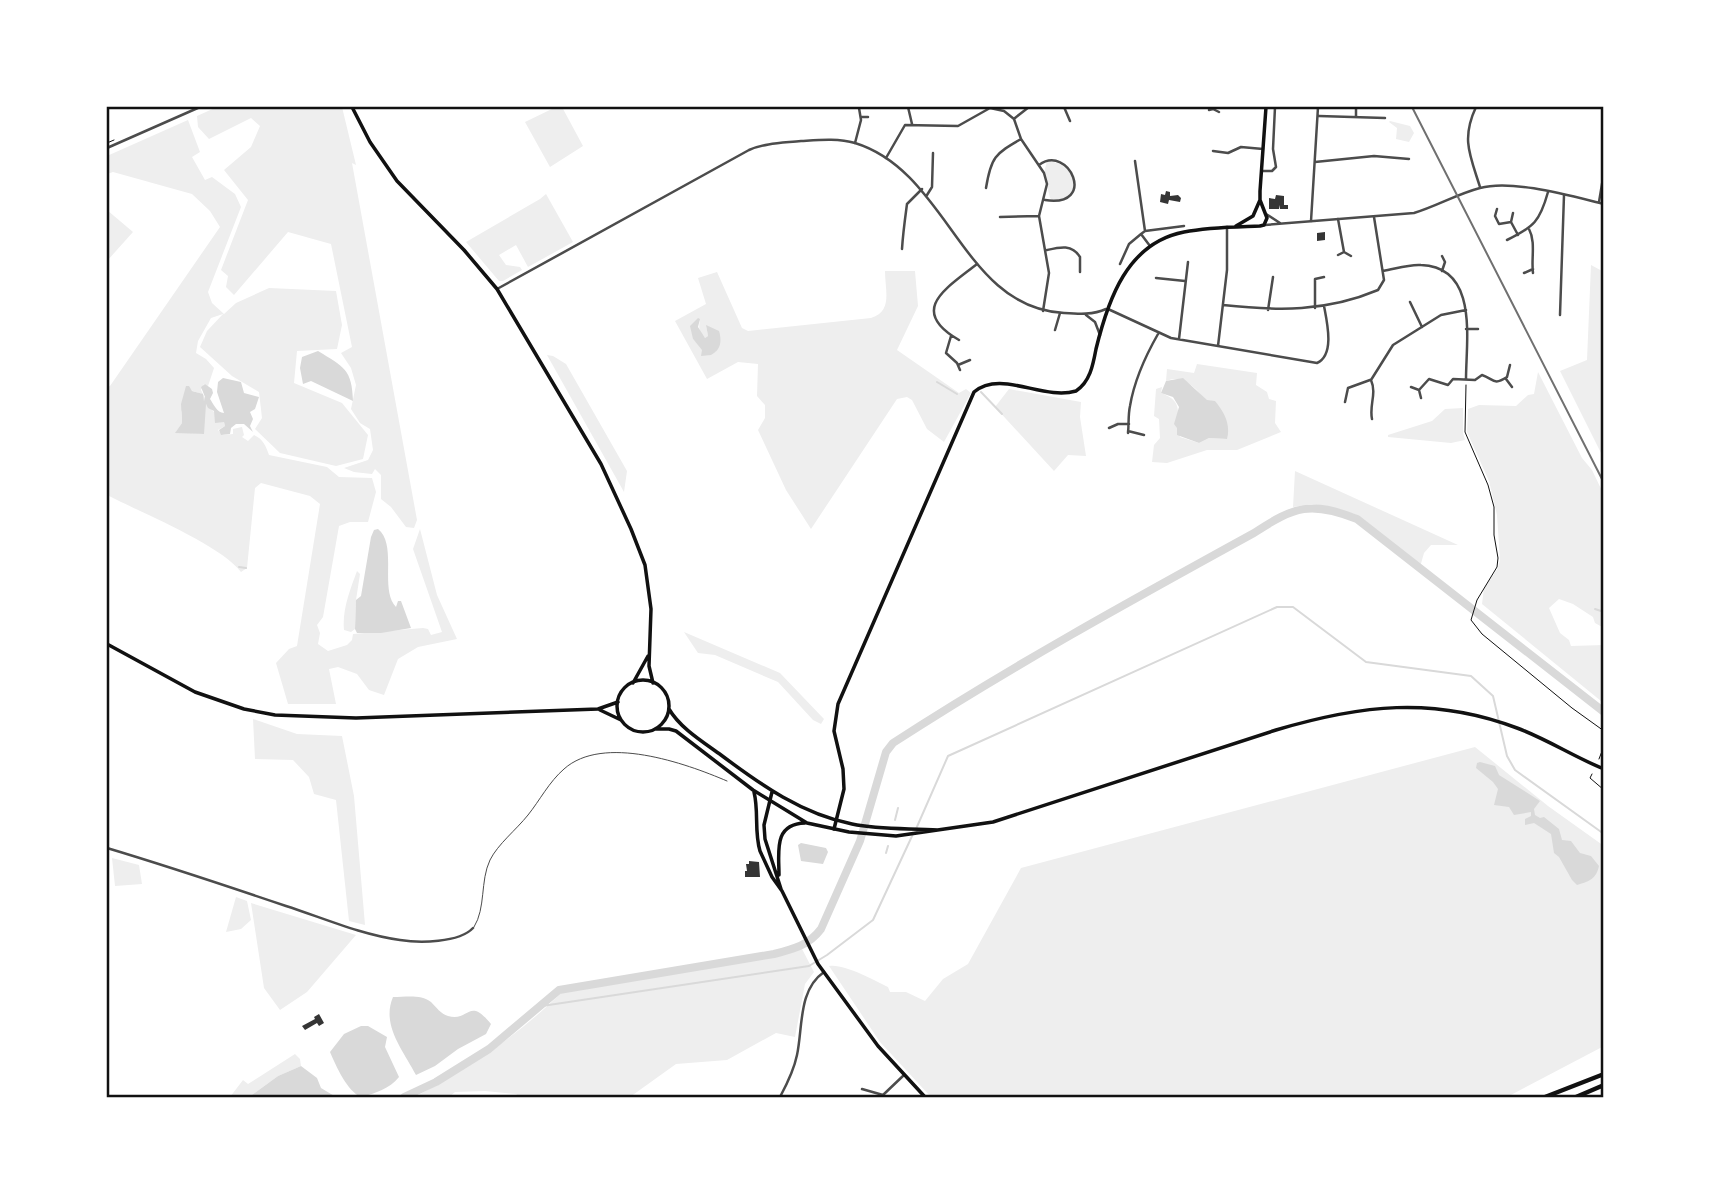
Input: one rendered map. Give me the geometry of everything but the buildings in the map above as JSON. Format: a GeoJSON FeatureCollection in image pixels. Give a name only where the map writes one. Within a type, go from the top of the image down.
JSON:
{"type":"FeatureCollection","features":[{"type":"Feature","properties":{"kind":"highway"},"geometry":{"type":"LineString","coordinates":[[1545,1097],[1604,1073]]}},
{"type":"Feature","properties":{"kind":"highway"},"geometry":{"type":"LineString","coordinates":[[1576,1097],[1604,1085]]}},
{"type":"Feature","properties":{"kind":"main road"},"geometry":{"type":"LineString","coordinates":[[352,107],[370,142],[397,181],[464,250],[497,289],[586,436],[614,490],[645,565],[651,609],[649,676],[666,694],[668,709],[673,717],[772,791],[801,807],[852,824],[947,830]]}},
{"type":"Feature","properties":{"kind":"main road"},"geometry":{"type":"LineString","coordinates":[[1262,225],[1253,223],[1260,200],[1266,107]]}},
{"type":"Feature","properties":{"kind":"main road"},"geometry":{"type":"LineString","coordinates":[[834,829],[844,789],[843,769],[834,731],[838,704],[974,392],[984,385],[996,383],[1055,393],[1076,391],[1088,379],[1107,308],[1124,274],[1150,247],[1184,232],[1262,225],[1267,220],[1260,200]]}},
{"type":"Feature","properties":{"kind":"main road"},"geometry":{"type":"LineString","coordinates":[[1234,227],[1259,211],[1265,213]]}},
{"type":"Feature","properties":{"kind":"main road"},"geometry":{"type":"LineString","coordinates":[[107,644],[195,692],[244,709],[275,715],[356,718],[598,709],[618,702]]}},
{"type":"Feature","properties":{"kind":"main road"},"geometry":{"type":"LineString","coordinates":[[633,683],[649,654]]}},
{"type":"Feature","properties":{"kind":"main road"},"geometry":{"type":"LineString","coordinates":[[622,721],[618,702],[624,689],[639,681],[653,682]]}},
{"type":"Feature","properties":{"kind":"main road"},"geometry":{"type":"LineString","coordinates":[[779,878],[780,840],[784,830],[792,824],[807,823],[849,832],[908,836],[993,822],[1318,717],[1355,710],[1420,706],[1492,720],[1507,724],[1604,769]]}},
{"type":"Feature","properties":{"kind":"main road"},"geometry":{"type":"LineString","coordinates":[[598,709],[640,732],[655,729],[676,732],[754,790],[807,823]]}},
{"type":"Feature","properties":{"kind":"main road"},"geometry":{"type":"LineString","coordinates":[[655,729],[664,721],[668,709]]}},
{"type":"Feature","properties":{"kind":"main road"},"geometry":{"type":"LineString","coordinates":[[754,790],[758,843],[772,877],[782,891],[814,957],[856,1018],[925,1097]]}},
{"type":"Feature","properties":{"kind":"main road"},"geometry":{"type":"LineString","coordinates":[[757,811],[772,791]]}},
{"type":"Feature","properties":{"kind":"main road"},"geometry":{"type":"LineString","coordinates":[[768,799],[765,839],[782,891]]}},
{"type":"Feature","properties":{"kind":"street"},"geometry":{"type":"LineString","coordinates":[[107,148],[200,107]]}},
{"type":"Feature","properties":{"kind":"street"},"geometry":{"type":"LineString","coordinates":[[908,107],[912,124]]}},
{"type":"Feature","properties":{"kind":"street"},"geometry":{"type":"LineString","coordinates":[[1014,119],[1029,107]]}},
{"type":"Feature","properties":{"kind":"street"},"geometry":{"type":"LineString","coordinates":[[1064,107],[1070,121]]}},
{"type":"Feature","properties":{"kind":"street"},"geometry":{"type":"LineString","coordinates":[[1262,171],[1272,171],[1276,167],[1273,149],[1275,107]]}},
{"type":"Feature","properties":{"kind":"street"},"geometry":{"type":"LineString","coordinates":[[1311,221],[1318,107]]}},
{"type":"Feature","properties":{"kind":"street"},"geometry":{"type":"LineString","coordinates":[[1356,107],[1356,117]]}},
{"type":"Feature","properties":{"kind":"street"},"geometry":{"type":"LineString","coordinates":[[1476,107],[1468,128],[1467,143],[1480,188]]}},
{"type":"Feature","properties":{"kind":"street"},"geometry":{"type":"LineString","coordinates":[[855,143],[861,117],[859,108]]}},
{"type":"Feature","properties":{"kind":"street"},"geometry":{"type":"LineString","coordinates":[[886,158],[903,127],[912,124],[958,126],[983,109],[990,108],[1000,110],[1014,119],[1021,139],[1040,165],[1047,184],[1039,216],[1049,273],[1043,311]]}},
{"type":"Feature","properties":{"kind":"street"},"geometry":{"type":"LineString","coordinates":[[1212,109],[1219,112]]}},
{"type":"Feature","properties":{"kind":"street"},"geometry":{"type":"LineString","coordinates":[[1063,118],[1068,116]]}},
{"type":"Feature","properties":{"kind":"street"},"geometry":{"type":"LineString","coordinates":[[1317,116],[1385,118]]}},
{"type":"Feature","properties":{"kind":"street"},"geometry":{"type":"LineString","coordinates":[[861,117],[869,117]]}},
{"type":"Feature","properties":{"kind":"street"},"geometry":{"type":"LineString","coordinates":[[986,188],[990,166],[995,156],[1021,139]]}},
{"type":"Feature","properties":{"kind":"street"},"geometry":{"type":"LineString","coordinates":[[497,289],[756,147],[841,140],[855,143],[886,158],[922,189],[991,280],[1009,296],[1028,307],[1083,314],[1097,313],[1107,308],[1128,316],[1159,334],[1179,340],[1321,362],[1325,358],[1327,345],[1324,306]]}},
{"type":"Feature","properties":{"kind":"street"},"geometry":{"type":"LineString","coordinates":[[1213,156],[1214,149],[1228,153],[1241,147],[1263,149]]}},
{"type":"Feature","properties":{"kind":"street"},"geometry":{"type":"LineString","coordinates":[[927,195],[932,187],[933,153]]}},
{"type":"Feature","properties":{"kind":"street"},"geometry":{"type":"LineString","coordinates":[[1314,162],[1374,156],[1409,159]]}},
{"type":"Feature","properties":{"kind":"street"},"geometry":{"type":"LineString","coordinates":[[1135,160],[1143,233],[1150,247]]}},
{"type":"Feature","properties":{"kind":"street"},"geometry":{"type":"LineString","coordinates":[[1040,165],[1047,161],[1060,162],[1074,178],[1070,196],[1060,201],[1045,200]]}},
{"type":"Feature","properties":{"kind":"street"},"geometry":{"type":"LineString","coordinates":[[1599,202],[1604,172]]}},
{"type":"Feature","properties":{"kind":"street"},"geometry":{"type":"LineString","coordinates":[[1262,225],[1414,213],[1480,188],[1501,185],[1604,204]]}},
{"type":"Feature","properties":{"kind":"street"},"geometry":{"type":"LineString","coordinates":[[902,249],[907,204],[922,189]]}},
{"type":"Feature","properties":{"kind":"street"},"geometry":{"type":"LineString","coordinates":[[1507,240],[1529,229],[1543,210],[1548,192]]}},
{"type":"Feature","properties":{"kind":"street"},"geometry":{"type":"LineString","coordinates":[[1560,315],[1564,195]]}},
{"type":"Feature","properties":{"kind":"street"},"geometry":{"type":"LineString","coordinates":[[1497,209],[1495,216],[1499,224],[1511,222]]}},
{"type":"Feature","properties":{"kind":"street"},"geometry":{"type":"LineString","coordinates":[[1265,213],[1280,223]]}},
{"type":"Feature","properties":{"kind":"street"},"geometry":{"type":"LineString","coordinates":[[1513,213],[1511,222],[1518,235]]}},
{"type":"Feature","properties":{"kind":"street"},"geometry":{"type":"LineString","coordinates":[[1000,217],[1039,216]]}},
{"type":"Feature","properties":{"kind":"street"},"geometry":{"type":"LineString","coordinates":[[1223,305],[1268,310],[1315,308],[1381,288],[1384,280],[1374,217]]}},
{"type":"Feature","properties":{"kind":"street"},"geometry":{"type":"LineString","coordinates":[[1338,219],[1343,252]]}},
{"type":"Feature","properties":{"kind":"street"},"geometry":{"type":"LineString","coordinates":[[1120,264],[1129,244],[1143,233],[1184,226]]}},
{"type":"Feature","properties":{"kind":"street"},"geometry":{"type":"LineString","coordinates":[[1218,347],[1227,270],[1227,228]]}},
{"type":"Feature","properties":{"kind":"street"},"geometry":{"type":"LineString","coordinates":[[1524,273],[1533,271],[1531,258],[1534,239],[1529,229]]}},
{"type":"Feature","properties":{"kind":"street"},"geometry":{"type":"LineString","coordinates":[[1046,250],[1064,247],[1074,250],[1080,257],[1080,270],[1074,268]]}},
{"type":"Feature","properties":{"kind":"street"},"geometry":{"type":"LineString","coordinates":[[1338,255],[1343,252]]}},
{"type":"Feature","properties":{"kind":"street"},"geometry":{"type":"LineString","coordinates":[[1343,252],[1351,256]]}},
{"type":"Feature","properties":{"kind":"street"},"geometry":{"type":"LineString","coordinates":[[1442,256],[1445,262],[1442,271]]}},
{"type":"Feature","properties":{"kind":"street"},"geometry":{"type":"LineString","coordinates":[[1179,340],[1188,262]]}},
{"type":"Feature","properties":{"kind":"street"},"geometry":{"type":"LineString","coordinates":[[959,340],[937,324],[934,318],[935,306],[945,290],[977,264]]}},
{"type":"Feature","properties":{"kind":"street"},"geometry":{"type":"LineString","coordinates":[[1383,271],[1422,265],[1442,271],[1459,287],[1466,310],[1466,379]]}},
{"type":"Feature","properties":{"kind":"street"},"geometry":{"type":"LineString","coordinates":[[1268,310],[1273,276]]}},
{"type":"Feature","properties":{"kind":"street"},"geometry":{"type":"LineString","coordinates":[[1315,308],[1315,278],[1324,277]]}},
{"type":"Feature","properties":{"kind":"street"},"geometry":{"type":"LineString","coordinates":[[1156,278],[1185,281]]}},
{"type":"Feature","properties":{"kind":"street"},"geometry":{"type":"LineString","coordinates":[[1410,302],[1422,327]]}},
{"type":"Feature","properties":{"kind":"street"},"geometry":{"type":"LineString","coordinates":[[1413,308],[1418,305]]}},
{"type":"Feature","properties":{"kind":"street"},"geometry":{"type":"LineString","coordinates":[[1345,402],[1348,388],[1371,380],[1390,348],[1446,313],[1466,310]]}},
{"type":"Feature","properties":{"kind":"street"},"geometry":{"type":"LineString","coordinates":[[1055,330],[1060,313]]}},
{"type":"Feature","properties":{"kind":"street"},"geometry":{"type":"LineString","coordinates":[[1083,314],[1095,323],[1100,335]]}},
{"type":"Feature","properties":{"kind":"street"},"geometry":{"type":"LineString","coordinates":[[1466,329],[1478,329]]}},
{"type":"Feature","properties":{"kind":"street"},"geometry":{"type":"LineString","coordinates":[[1144,435],[1128,432],[1129,408],[1149,350],[1159,334]]}},
{"type":"Feature","properties":{"kind":"street"},"geometry":{"type":"LineString","coordinates":[[951,336],[946,352],[960,370]]}},
{"type":"Feature","properties":{"kind":"street"},"geometry":{"type":"LineString","coordinates":[[958,365],[970,360]]}},
{"type":"Feature","properties":{"kind":"street"},"geometry":{"type":"LineString","coordinates":[[1506,379],[1510,365]]}},
{"type":"Feature","properties":{"kind":"street"},"geometry":{"type":"LineString","coordinates":[[1419,390],[1429,379],[1448,385],[1453,379],[1475,380],[1484,376],[1494,382],[1506,379]]}},
{"type":"Feature","properties":{"kind":"street"},"geometry":{"type":"LineString","coordinates":[[1506,379],[1512,387]]}},
{"type":"Feature","properties":{"kind":"street"},"geometry":{"type":"LineString","coordinates":[[1364,415],[1371,417],[1375,392],[1371,380]]}},
{"type":"Feature","properties":{"kind":"street"},"geometry":{"type":"LineString","coordinates":[[1411,387],[1419,390]]}},
{"type":"Feature","properties":{"kind":"street"},"geometry":{"type":"LineString","coordinates":[[1419,390],[1421,398]]}},
{"type":"Feature","properties":{"kind":"street"},"geometry":{"type":"LineString","coordinates":[[1109,428],[1118,424],[1129,424]]}},
{"type":"Feature","properties":{"kind":"street"},"geometry":{"type":"LineString","coordinates":[[107,848],[397,940],[433,941],[457,937],[473,929]]}},
{"type":"Feature","properties":{"kind":"street"},"geometry":{"type":"LineString","coordinates":[[780,1097],[796,1057],[807,993],[812,982],[824,972]]}},
{"type":"Feature","properties":{"kind":"street"},"geometry":{"type":"LineString","coordinates":[[862,1088],[883,1094],[904,1075]]}},
{"type":"Feature","properties":{"kind":"lane"},"geometry":{"type":"LineString","coordinates":[[473,929],[480,916],[481,895],[489,861],[557,776],[575,762],[590,756],[608,754],[646,756],[679,762],[727,781]]}},
{"type":"Feature","properties":{"kind":"path"},"geometry":{"type":"LineString","coordinates":[[1466,379],[1465,432],[1494,506],[1494,535],[1498,558],[1497,567],[1481,591],[1471,620],[1482,634],[1604,731]]}},
{"type":"Feature","properties":{"kind":"path"},"geometry":{"type":"LineString","coordinates":[[1599,759],[1604,746]]}},
{"type":"Feature","properties":{"kind":"path"},"geometry":{"type":"LineString","coordinates":[[1592,774],[1590,778],[1604,790]]}},
{"type":"Feature","properties":{"kind":"shaded area"},"geometry":{"type":"Polygon","coordinates":[[[217,107],[342,107],[356,165],[352,163],[417,520],[414,528],[406,527],[391,507],[381,499],[381,475],[375,469],[372,474],[344,468],[368,460],[373,450],[370,429],[360,423],[351,409],[356,385],[351,368],[341,353],[352,347],[331,244],[288,232],[234,295],[226,287],[228,276],[221,270],[248,200],[224,170],[251,147],[260,126],[251,118],[209,139],[198,127],[197,116],[217,107]]]}},
{"type":"Feature","properties":{"kind":"shaded area"},"geometry":{"type":"Polygon","coordinates":[[[556,107],[562,107],[583,146],[550,167],[525,122],[556,107]]]}},
{"type":"Feature","properties":{"kind":"shaded area"},"geometry":{"type":"Polygon","coordinates":[[[188,120],[200,152],[192,157],[205,180],[212,177],[235,194],[241,207],[208,292],[212,303],[224,314],[236,303],[269,288],[336,291],[342,325],[337,349],[297,351],[294,383],[342,403],[368,435],[363,459],[336,466],[280,453],[255,429],[262,418],[259,392],[232,376],[200,347],[207,331],[223,314],[211,318],[198,341],[196,353],[214,368],[208,386],[204,384],[201,390],[206,400],[202,400],[202,394],[190,390],[181,412],[182,423],[176,432],[204,434],[206,404],[224,422],[225,426],[218,430],[223,435],[233,434],[233,429],[242,427],[242,437],[248,441],[254,435],[257,437],[264,443],[269,455],[327,467],[339,477],[372,478],[376,492],[368,522],[350,522],[339,526],[323,617],[317,625],[320,633],[318,644],[328,651],[347,645],[353,634],[423,628],[428,629],[431,635],[442,632],[413,549],[420,529],[437,595],[457,639],[418,647],[398,659],[384,695],[369,690],[357,674],[338,667],[329,669],[336,704],[288,704],[276,663],[289,649],[297,646],[320,504],[310,496],[261,483],[255,488],[247,568],[241,572],[199,540],[107,495],[107,387],[220,227],[210,211],[192,194],[113,172],[107,174],[107,156],[188,120]]]}},
{"type":"Feature","properties":{"kind":"shaded area"},"geometry":{"type":"Polygon","coordinates":[[[1390,121],[1410,126],[1414,133],[1409,142],[1396,139],[1397,128],[1390,121]]]}},
{"type":"Feature","properties":{"kind":"shaded area"},"geometry":{"type":"Polygon","coordinates":[[[1047,161],[1067,169],[1075,182],[1070,196],[1063,200],[1054,201],[1050,198],[1044,173],[1047,161]]]}},
{"type":"Feature","properties":{"kind":"shaded area"},"geometry":{"type":"Polygon","coordinates":[[[546,194],[573,242],[528,267],[516,245],[499,255],[506,265],[520,267],[522,270],[499,281],[466,242],[546,194]]]}},
{"type":"Feature","properties":{"kind":"shaded area"},"geometry":{"type":"Polygon","coordinates":[[[107,210],[133,232],[107,261],[107,210]]]}},
{"type":"Feature","properties":{"kind":"shaded area"},"geometry":{"type":"Polygon","coordinates":[[[1591,265],[1604,272],[1604,459],[1560,371],[1587,360],[1591,265]]]}},
{"type":"Feature","properties":{"kind":"shaded area"},"geometry":{"type":"Polygon","coordinates":[[[885,271],[915,271],[918,306],[897,350],[959,393],[966,389],[971,393],[944,442],[927,429],[912,400],[907,397],[897,399],[811,529],[786,490],[758,430],[765,418],[765,405],[757,396],[758,364],[738,362],[707,379],[675,321],[706,304],[698,278],[717,272],[742,328],[748,331],[871,318],[878,315],[885,305],[885,271]],[[700,319],[693,339],[703,350],[716,352],[706,325],[708,336],[705,338],[700,331],[700,319]]]}},
{"type":"Feature","properties":{"kind":"shaded area"},"geometry":{"type":"Polygon","coordinates":[[[698,318],[698,327],[705,338],[708,336],[706,325],[719,331],[720,345],[711,355],[701,356],[702,350],[693,339],[690,326],[698,318]]]}},
{"type":"Feature","properties":{"kind":"shaded area"},"geometry":{"type":"Polygon","coordinates":[[[318,351],[345,370],[351,382],[353,401],[311,381],[303,384],[300,368],[302,357],[318,351]]]}},
{"type":"Feature","properties":{"kind":"shaded area"},"geometry":{"type":"Polygon","coordinates":[[[547,355],[566,364],[627,471],[624,492],[547,355]]]}},
{"type":"Feature","properties":{"kind":"shaded area"},"geometry":{"type":"Polygon","coordinates":[[[1197,364],[1257,373],[1256,385],[1267,392],[1269,399],[1276,401],[1275,423],[1281,432],[1237,450],[1207,450],[1167,463],[1152,462],[1154,445],[1160,438],[1159,419],[1154,416],[1156,389],[1162,387],[1161,393],[1177,406],[1180,437],[1199,443],[1209,438],[1226,439],[1210,408],[1195,388],[1176,379],[1166,381],[1167,369],[1194,373],[1197,364]]]}},
{"type":"Feature","properties":{"kind":"shaded area"},"geometry":{"type":"Polygon","coordinates":[[[1538,372],[1604,495],[1604,628],[1573,604],[1559,599],[1549,608],[1560,633],[1569,640],[1571,646],[1604,645],[1604,700],[1601,701],[1482,604],[1484,588],[1498,568],[1500,560],[1497,515],[1489,481],[1467,432],[1468,409],[1479,405],[1516,406],[1528,395],[1534,394],[1538,372]]]}},
{"type":"Feature","properties":{"kind":"shaded area"},"geometry":{"type":"Polygon","coordinates":[[[223,378],[241,382],[244,393],[259,397],[255,409],[250,412],[253,432],[244,424],[236,424],[231,428],[230,434],[221,435],[219,430],[225,426],[224,422],[215,423],[214,411],[206,404],[204,434],[175,433],[182,423],[181,404],[186,386],[203,394],[204,401],[205,397],[201,387],[205,384],[212,389],[210,399],[219,411],[224,413],[217,392],[218,382],[223,378]]]}},
{"type":"Feature","properties":{"kind":"shaded area"},"geometry":{"type":"Polygon","coordinates":[[[1183,378],[1207,400],[1215,401],[1218,405],[1227,423],[1227,439],[1209,438],[1199,443],[1177,435],[1174,424],[1179,407],[1173,397],[1161,393],[1166,381],[1183,378]]]}},
{"type":"Feature","properties":{"kind":"shaded area"},"geometry":{"type":"Polygon","coordinates":[[[1009,389],[1081,402],[1080,417],[1086,456],[1068,455],[1054,471],[995,407],[1009,389]]]}},
{"type":"Feature","properties":{"kind":"shaded area"},"geometry":{"type":"Polygon","coordinates":[[[1463,408],[1465,440],[1451,443],[1388,437],[1432,421],[1445,409],[1463,408]]]}},
{"type":"Feature","properties":{"kind":"shaded area"},"geometry":{"type":"Polygon","coordinates":[[[1295,471],[1458,545],[1431,545],[1424,553],[1420,567],[1355,514],[1312,504],[1293,507],[1295,471]]]}},
{"type":"Feature","properties":{"kind":"shaded area"},"geometry":{"type":"Polygon","coordinates":[[[378,529],[387,546],[391,599],[396,607],[398,601],[401,601],[411,628],[381,633],[357,633],[356,600],[361,596],[371,537],[374,530],[378,529]]]}},
{"type":"Feature","properties":{"kind":"shaded area"},"geometry":{"type":"Polygon","coordinates":[[[357,571],[360,574],[355,629],[351,632],[344,630],[344,615],[357,571]]]}},
{"type":"Feature","properties":{"kind":"shaded area"},"geometry":{"type":"Polygon","coordinates":[[[684,632],[780,673],[824,719],[821,724],[813,720],[778,682],[715,655],[698,653],[684,632]]]}},
{"type":"Feature","properties":{"kind":"shaded area"},"geometry":{"type":"Polygon","coordinates":[[[253,719],[297,734],[342,736],[354,796],[365,925],[349,921],[336,800],[314,794],[309,777],[293,760],[255,759],[253,719]]]}},
{"type":"Feature","properties":{"kind":"shaded area"},"geometry":{"type":"Polygon","coordinates":[[[1475,747],[1548,806],[1604,846],[1604,1046],[1507,1097],[931,1097],[880,1042],[829,966],[850,969],[888,987],[890,992],[906,992],[925,1001],[943,979],[968,964],[1021,868],[1475,747]]]}},
{"type":"Feature","properties":{"kind":"shaded area"},"geometry":{"type":"Polygon","coordinates":[[[1480,762],[1495,766],[1499,775],[1540,801],[1534,809],[1535,815],[1544,817],[1559,829],[1562,840],[1571,841],[1580,853],[1591,856],[1599,866],[1594,877],[1577,885],[1554,853],[1551,834],[1534,823],[1525,825],[1525,819],[1531,816],[1531,812],[1514,815],[1509,807],[1494,805],[1498,789],[1476,768],[1480,762]]]}},
{"type":"Feature","properties":{"kind":"shaded area"},"geometry":{"type":"Polygon","coordinates":[[[801,843],[826,848],[828,852],[823,864],[801,861],[798,845],[801,843]]]}},
{"type":"Feature","properties":{"kind":"shaded area"},"geometry":{"type":"Polygon","coordinates":[[[112,858],[139,865],[142,884],[115,886],[112,858]]]}},
{"type":"Feature","properties":{"kind":"shaded area"},"geometry":{"type":"Polygon","coordinates":[[[236,897],[247,901],[251,920],[241,929],[226,932],[236,897]]]}},
{"type":"Feature","properties":{"kind":"shaded area"},"geometry":{"type":"Polygon","coordinates":[[[251,903],[356,935],[307,992],[280,1010],[264,988],[251,903]]]}},
{"type":"Feature","properties":{"kind":"shaded area"},"geometry":{"type":"Polygon","coordinates":[[[802,949],[814,972],[805,984],[795,1037],[776,1033],[727,1060],[676,1064],[630,1097],[520,1097],[516,1094],[485,1091],[455,1092],[449,1097],[415,1097],[492,1050],[546,1008],[562,992],[783,955],[802,949]]]}},
{"type":"Feature","properties":{"kind":"shaded area"},"geometry":{"type":"Polygon","coordinates":[[[393,997],[423,998],[448,1016],[478,1012],[491,1024],[486,1034],[416,1075],[392,1027],[390,1007],[393,997]]]}},
{"type":"Feature","properties":{"kind":"shaded area"},"geometry":{"type":"Polygon","coordinates":[[[361,1026],[368,1026],[387,1037],[385,1047],[399,1077],[387,1088],[361,1097],[347,1084],[330,1052],[344,1034],[361,1026]]]}},
{"type":"Feature","properties":{"kind":"shaded area"},"geometry":{"type":"Polygon","coordinates":[[[295,1054],[300,1059],[301,1066],[278,1076],[249,1097],[230,1097],[243,1080],[248,1084],[295,1054]]]}},
{"type":"Feature","properties":{"kind":"shaded area"},"geometry":{"type":"Polygon","coordinates":[[[301,1066],[317,1078],[321,1088],[336,1097],[249,1097],[278,1076],[301,1066]]]}},
{"type":"Feature","properties":{"kind":"waterway"},"geometry":{"type":"LineString","coordinates":[[937,382],[957,394]]}},
{"type":"Feature","properties":{"kind":"waterway"},"geometry":{"type":"LineString","coordinates":[[981,392],[1002,414]]}},
{"type":"Feature","properties":{"kind":"waterway"},"geometry":{"type":"LineString","coordinates":[[404,1097],[436,1082],[489,1049],[559,990],[774,954],[806,943],[821,929],[860,841],[886,752],[893,743],[1072,635],[1292,512],[1315,508],[1357,519],[1604,712]]}},
{"type":"Feature","properties":{"kind":"waterway"},"geometry":{"type":"LineString","coordinates":[[239,567],[246,568]]}},
{"type":"Feature","properties":{"kind":"waterway"},"geometry":{"type":"LineString","coordinates":[[916,829],[948,756],[1277,607],[1293,607],[1366,662],[1471,676],[1493,696],[1507,756],[1515,770],[1604,834]]}},
{"type":"Feature","properties":{"kind":"waterway"},"geometry":{"type":"LineString","coordinates":[[1595,609],[1604,612]]}},
{"type":"Feature","properties":{"kind":"waterway"},"geometry":{"type":"LineString","coordinates":[[895,820],[898,808]]}},
{"type":"Feature","properties":{"kind":"waterway"},"geometry":{"type":"LineString","coordinates":[[542,1006],[809,966],[873,920],[913,834]]}},
{"type":"Feature","properties":{"kind":"waterway"},"geometry":{"type":"LineString","coordinates":[[886,853],[888,846]]}},
{"type":"Feature","properties":{"kind":"railway"},"geometry":{"type":"LineString","coordinates":[[1412,107],[1604,483]]}}]}
